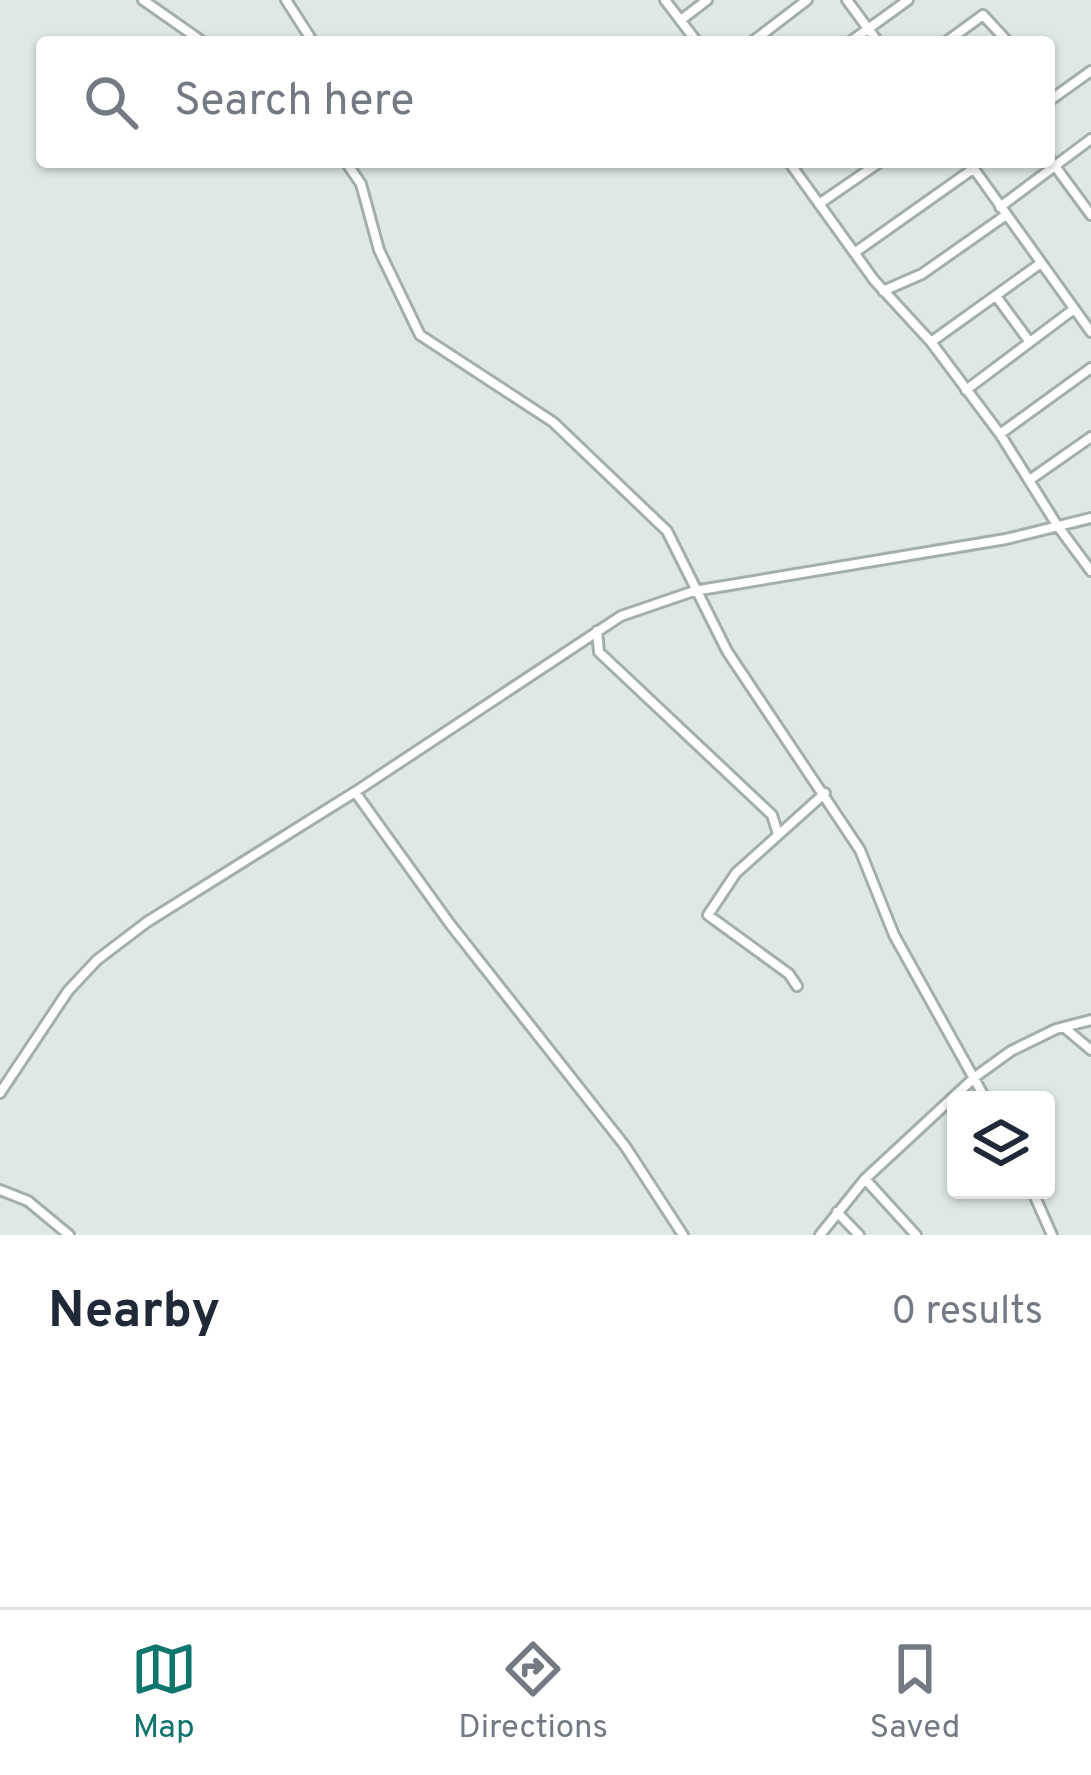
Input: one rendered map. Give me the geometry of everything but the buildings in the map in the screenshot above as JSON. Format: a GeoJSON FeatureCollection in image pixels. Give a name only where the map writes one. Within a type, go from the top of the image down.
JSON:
{"type":"FeatureCollection","features":[{"type":"Feature","properties":{"kind":"street"},"geometry":{"type":"LineString","coordinates":[[143,0],[194,36]]}},
{"type":"Feature","properties":{"kind":"street"},"geometry":{"type":"LineString","coordinates":[[286,0],[309,36]]}},
{"type":"Feature","properties":{"kind":"street"},"geometry":{"type":"LineString","coordinates":[[665,0],[693,36]]}},
{"type":"Feature","properties":{"kind":"street"},"geometry":{"type":"LineString","coordinates":[[681,20],[707,0]]}},
{"type":"Feature","properties":{"kind":"street"},"geometry":{"type":"LineString","coordinates":[[760,36],[807,0]]}},
{"type":"Feature","properties":{"kind":"street"},"geometry":{"type":"LineString","coordinates":[[847,0],[874,36]]}},
{"type":"Feature","properties":{"kind":"street"},"geometry":{"type":"LineString","coordinates":[[859,36],[908,0]]}},
{"type":"Feature","properties":{"kind":"street"},"geometry":{"type":"LineString","coordinates":[[954,36],[983,15],[1002,36]]}},
{"type":"Feature","properties":{"kind":"street"},"geometry":{"type":"LineString","coordinates":[[1055,96],[1091,71]]}},
{"type":"Feature","properties":{"kind":"street"},"geometry":{"type":"LineString","coordinates":[[883,291],[922,274],[1091,140]]}},
{"type":"Feature","properties":{"kind":"street"},"geometry":{"type":"LineString","coordinates":[[350,168],[362,184],[379,250],[420,335],[568,435],[667,531],[727,651],[825,793],[868,866],[894,935],[982,1091]]}},
{"type":"Feature","properties":{"kind":"street"},"geometry":{"type":"LineString","coordinates":[[793,168],[883,291],[931,342],[1000,434],[1091,571]]}},
{"type":"Feature","properties":{"kind":"street"},"geometry":{"type":"LineString","coordinates":[[819,205],[871,168]]}},
{"type":"Feature","properties":{"kind":"street"},"geometry":{"type":"LineString","coordinates":[[857,251],[967,168]]}},
{"type":"Feature","properties":{"kind":"street"},"geometry":{"type":"LineString","coordinates":[[973,168],[1091,332]]}},
{"type":"Feature","properties":{"kind":"street"},"geometry":{"type":"LineString","coordinates":[[1055,169],[1091,215]]}},
{"type":"Feature","properties":{"kind":"street"},"geometry":{"type":"LineString","coordinates":[[931,342],[1041,263]]}},
{"type":"Feature","properties":{"kind":"street"},"geometry":{"type":"LineString","coordinates":[[996,296],[1029,341]]}},
{"type":"Feature","properties":{"kind":"street"},"geometry":{"type":"LineString","coordinates":[[966,390],[1074,309]]}},
{"type":"Feature","properties":{"kind":"street"},"geometry":{"type":"LineString","coordinates":[[1000,434],[1091,368]]}},
{"type":"Feature","properties":{"kind":"street"},"geometry":{"type":"LineString","coordinates":[[1031,479],[1091,437]]}},
{"type":"Feature","properties":{"kind":"street"},"geometry":{"type":"LineString","coordinates":[[0,1093],[68,991],[97,960],[147,922],[643,605],[694,591],[1006,539],[1091,518]]}},
{"type":"Feature","properties":{"kind":"street"},"geometry":{"type":"LineString","coordinates":[[597,631],[599,652]]}},
{"type":"Feature","properties":{"kind":"street"},"geometry":{"type":"LineString","coordinates":[[576,644],[599,652],[772,815],[778,834]]}},
{"type":"Feature","properties":{"kind":"street"},"geometry":{"type":"LineString","coordinates":[[355,792],[450,924],[625,1146],[683,1235]]}},
{"type":"Feature","properties":{"kind":"street"},"geometry":{"type":"LineString","coordinates":[[797,986],[789,974],[708,915],[736,873],[825,793]]}},
{"type":"Feature","properties":{"kind":"street"},"geometry":{"type":"LineString","coordinates":[[820,1235],[865,1180],[975,1077],[1011,1051],[1091,1020]]}},
{"type":"Feature","properties":{"kind":"street"},"geometry":{"type":"LineString","coordinates":[[1064,1028],[1091,1050]]}},
{"type":"Feature","properties":{"kind":"street"},"geometry":{"type":"LineString","coordinates":[[865,1180],[916,1235]]}},
{"type":"Feature","properties":{"kind":"street"},"geometry":{"type":"LineString","coordinates":[[0,1190],[28,1201],[68,1235]]}},
{"type":"Feature","properties":{"kind":"street"},"geometry":{"type":"LineString","coordinates":[[1036,1199],[1052,1235]]}},
{"type":"Feature","properties":{"kind":"street"},"geometry":{"type":"LineString","coordinates":[[837,1212],[860,1235]]}}]}
